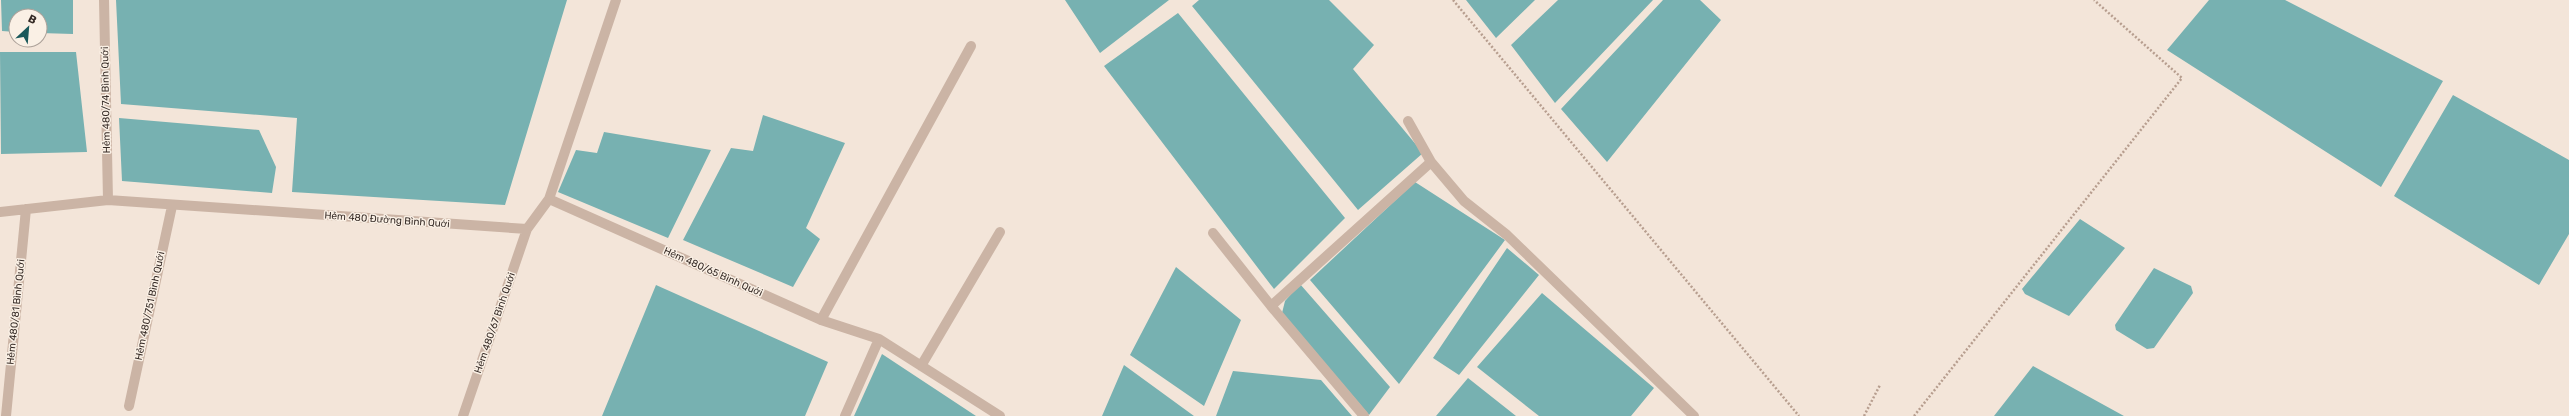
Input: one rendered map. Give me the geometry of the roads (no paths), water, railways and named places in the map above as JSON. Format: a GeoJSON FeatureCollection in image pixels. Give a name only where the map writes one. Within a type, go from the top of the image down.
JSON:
{"type":"FeatureCollection","features":[{"type":"Feature","properties":{"kind":"street","name":"Hẻm 480/74 Bình Quới"},"geometry":{"type":"LineString","coordinates":[[104,0],[108,200]]}},
{"type":"Feature","properties":{"kind":"street"},"geometry":{"type":"LineString","coordinates":[[527,229],[549,199],[616,0]]}},
{"type":"Feature","properties":{"kind":"street"},"geometry":{"type":"LineString","coordinates":[[821,320],[971,46]]}},
{"type":"Feature","properties":{"kind":"street"},"geometry":{"type":"LineString","coordinates":[[1408,121],[1430,162],[1464,201],[1507,235],[1694,416]]}},
{"type":"Feature","properties":{"kind":"street"},"geometry":{"type":"LineString","coordinates":[[1271,306],[1430,162]]}},
{"type":"Feature","properties":{"kind":"street","name":"Hẻm 480/65 Bình Quới"},"geometry":{"type":"LineString","coordinates":[[549,199],[821,320],[879,339],[1000,416]]}},
{"type":"Feature","properties":{"kind":"street","name":"Hẻm 480 Đường Bình Quới"},"geometry":{"type":"LineString","coordinates":[[0,212],[108,200],[172,206],[527,229]]}},
{"type":"Feature","properties":{"kind":"street","name":"Hẻm 480/751 Bình Quới"},"geometry":{"type":"LineString","coordinates":[[129,406],[172,206]]}},
{"type":"Feature","properties":{"kind":"street","name":"Hẻm 480/81 Bình Quới"},"geometry":{"type":"LineString","coordinates":[[6,416],[26,209]]}},
{"type":"Feature","properties":{"kind":"street","name":"Hẻm 480/67 Bình Quới"},"geometry":{"type":"LineString","coordinates":[[463,416],[527,229]]}},
{"type":"Feature","properties":{"kind":"street"},"geometry":{"type":"LineString","coordinates":[[921,366],[1000,232]]}},
{"type":"Feature","properties":{"kind":"street"},"geometry":{"type":"LineString","coordinates":[[1213,233],[1271,306],[1364,416]]}},
{"type":"Feature","properties":{"kind":"street"},"geometry":{"type":"LineString","coordinates":[[845,416],[879,339]]}},
{"type":"Feature","properties":{"kind":"water"},"geometry":{"type":"Polygon","coordinates":[[[1,0],[73,0],[73,34],[48,33],[48,8],[8,8],[8,31],[2,31],[1,0]]]}},
{"type":"Feature","properties":{"kind":"water"},"geometry":{"type":"Polygon","coordinates":[[[116,0],[567,0],[505,205],[292,192],[297,118],[121,104],[116,0]]]}},
{"type":"Feature","properties":{"kind":"water"},"geometry":{"type":"Polygon","coordinates":[[[1065,0],[1169,0],[1100,53],[1065,0]]]}},
{"type":"Feature","properties":{"kind":"water"},"geometry":{"type":"Polygon","coordinates":[[[1199,0],[1329,0],[1374,45],[1353,69],[1423,153],[1358,210],[1192,6],[1199,0]]]}},
{"type":"Feature","properties":{"kind":"water"},"geometry":{"type":"Polygon","coordinates":[[[1466,0],[1535,0],[1496,38],[1466,0]]]}},
{"type":"Feature","properties":{"kind":"water"},"geometry":{"type":"Polygon","coordinates":[[[1558,0],[1653,0],[1555,103],[1511,45],[1558,0]]]}},
{"type":"Feature","properties":{"kind":"water"},"geometry":{"type":"Polygon","coordinates":[[[1663,0],[1700,0],[1721,20],[1607,162],[1561,109],[1663,0]]]}},
{"type":"Feature","properties":{"kind":"water"},"geometry":{"type":"Polygon","coordinates":[[[2209,0],[2285,0],[2443,81],[2381,187],[2167,50],[2209,0]]]}},
{"type":"Feature","properties":{"kind":"water"},"geometry":{"type":"Polygon","coordinates":[[[1178,13],[1345,218],[1274,289],[1104,66],[1178,13]]]}},
{"type":"Feature","properties":{"kind":"water"},"geometry":{"type":"Polygon","coordinates":[[[0,52],[76,52],[87,152],[1,154],[0,52]]]}},
{"type":"Feature","properties":{"kind":"water"},"geometry":{"type":"Polygon","coordinates":[[[2453,95],[2569,160],[2569,234],[2539,285],[2394,196],[2453,95]]]}},
{"type":"Feature","properties":{"kind":"water"},"geometry":{"type":"Polygon","coordinates":[[[763,115],[845,143],[806,228],[820,239],[793,287],[683,240],[731,148],[753,151],[763,115]]]}},
{"type":"Feature","properties":{"kind":"water"},"geometry":{"type":"Polygon","coordinates":[[[119,118],[259,130],[276,167],[272,193],[122,181],[119,118]]]}},
{"type":"Feature","properties":{"kind":"water"},"geometry":{"type":"Polygon","coordinates":[[[604,132],[711,150],[668,238],[558,192],[576,150],[597,153],[604,132]]]}},
{"type":"Feature","properties":{"kind":"water"},"geometry":{"type":"Polygon","coordinates":[[[1415,182],[1505,240],[1399,384],[1310,280],[1415,182]]]}},
{"type":"Feature","properties":{"kind":"water"},"geometry":{"type":"Polygon","coordinates":[[[2080,219],[2125,248],[2069,316],[2025,294],[2022,289],[2080,219]]]}},
{"type":"Feature","properties":{"kind":"water"},"geometry":{"type":"Polygon","coordinates":[[[1507,248],[1539,275],[1459,375],[1433,358],[1507,248]]]}},
{"type":"Feature","properties":{"kind":"water"},"geometry":{"type":"Polygon","coordinates":[[[1176,267],[1241,320],[1204,406],[1130,355],[1176,267]]]}},
{"type":"Feature","properties":{"kind":"water"},"geometry":{"type":"Polygon","coordinates":[[[2154,268],[2191,286],[2193,293],[2154,348],[2147,349],[2116,330],[2115,325],[2154,268]]]}},
{"type":"Feature","properties":{"kind":"water"},"geometry":{"type":"Polygon","coordinates":[[[1300,284],[1390,387],[1369,415],[1282,313],[1285,301],[1300,284]]]}},
{"type":"Feature","properties":{"kind":"water"},"geometry":{"type":"Polygon","coordinates":[[[656,285],[828,362],[805,416],[602,416],[656,285]]]}},
{"type":"Feature","properties":{"kind":"water"},"geometry":{"type":"Polygon","coordinates":[[[1542,293],[1654,388],[1631,416],[1539,416],[1477,367],[1542,293]]]}},
{"type":"Feature","properties":{"kind":"water"},"geometry":{"type":"Polygon","coordinates":[[[882,354],[976,416],[854,416],[882,354]]]}},
{"type":"Feature","properties":{"kind":"water"},"geometry":{"type":"Polygon","coordinates":[[[1124,365],[1194,416],[1102,416],[1124,365]]]}},
{"type":"Feature","properties":{"kind":"water"},"geometry":{"type":"Polygon","coordinates":[[[2033,366],[2124,416],[1994,416],[2033,366]]]}},
{"type":"Feature","properties":{"kind":"water"},"geometry":{"type":"Polygon","coordinates":[[[1233,371],[1321,380],[1352,416],[1216,416],[1233,371]]]}},
{"type":"Feature","properties":{"kind":"water"},"geometry":{"type":"Polygon","coordinates":[[[1468,378],[1516,416],[1436,416],[1468,378]]]}}]}
